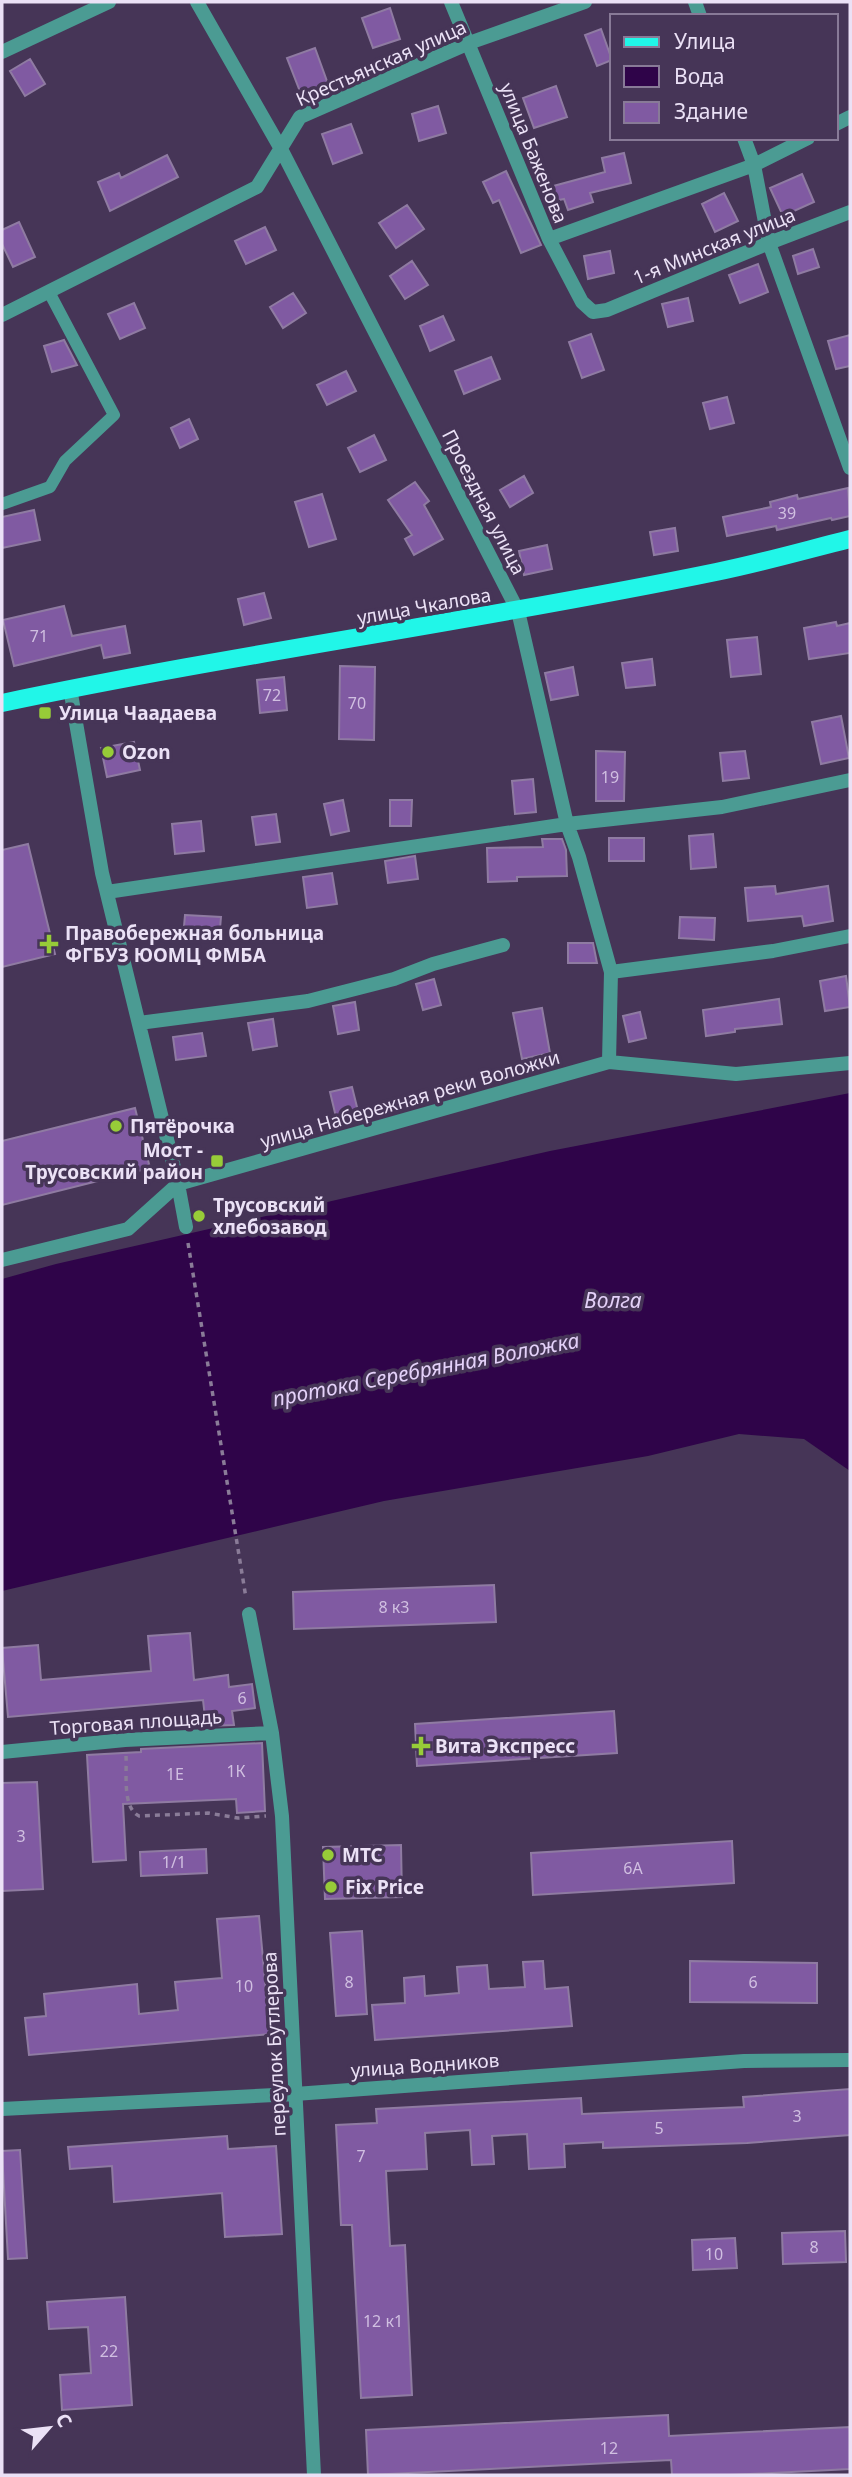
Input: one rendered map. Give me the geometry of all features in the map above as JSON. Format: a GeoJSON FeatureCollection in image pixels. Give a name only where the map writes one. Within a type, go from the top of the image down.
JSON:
{"type":"FeatureCollection","features":[{"type":"Feature","properties":{"kind":"main road","name":"улица Чкалова"},"geometry":{"type":"LineString","coordinates":[[2,703],[70,688],[518,611],[719,572],[850,539]]}},
{"type":"Feature","properties":{"kind":"street"},"geometry":{"type":"LineString","coordinates":[[2,52],[108,2]]}},
{"type":"Feature","properties":{"kind":"street","name":"Проездная улица"},"geometry":{"type":"LineString","coordinates":[[197,2],[281,149],[518,611],[567,824],[611,972],[609,1062]]}},
{"type":"Feature","properties":{"kind":"street","name":"улица Баженова"},"geometry":{"type":"LineString","coordinates":[[451,2],[549,239],[582,302],[593,312]]}},
{"type":"Feature","properties":{"kind":"street","name":"Крестьянская улица"},"geometry":{"type":"LineString","coordinates":[[2,315],[257,187],[300,117],[468,43],[585,2]]}},
{"type":"Feature","properties":{"kind":"street"},"geometry":{"type":"LineString","coordinates":[[745,140],[754,165],[769,243],[850,468]]}},
{"type":"Feature","properties":{"kind":"street"},"geometry":{"type":"LineString","coordinates":[[549,239],[754,165],[804,140]]}},
{"type":"Feature","properties":{"kind":"street","name":"1-я Минская улица"},"geometry":{"type":"LineString","coordinates":[[593,312],[607,310],[850,212]]}},
{"type":"Feature","properties":{"kind":"street"},"geometry":{"type":"LineString","coordinates":[[70,688],[107,892],[186,1227]]}},
{"type":"Feature","properties":{"kind":"street"},"geometry":{"type":"LineString","coordinates":[[107,892],[567,824],[722,807],[850,780]]}},
{"type":"Feature","properties":{"kind":"street"},"geometry":{"type":"LineString","coordinates":[[611,972],[773,951],[850,936]]}},
{"type":"Feature","properties":{"kind":"street"},"geometry":{"type":"LineString","coordinates":[[138,1023],[308,1001],[394,979],[433,964],[503,945]]}},
{"type":"Feature","properties":{"kind":"street","name":"улица Набережная реки Воложки"},"geometry":{"type":"LineString","coordinates":[[2,1260],[128,1229],[178,1184],[609,1062],[736,1074],[850,1063]]}},
{"type":"Feature","properties":{"kind":"street","name":"переулок Бутлерова"},"geometry":{"type":"LineString","coordinates":[[249,1614],[272,1733],[282,1815],[314,2475]]}},
{"type":"Feature","properties":{"kind":"street","name":"Торговая площадь"},"geometry":{"type":"LineString","coordinates":[[2,1752],[125,1740],[272,1733]]}},
{"type":"Feature","properties":{"kind":"street","name":"улица Водников"},"geometry":{"type":"LineString","coordinates":[[2,2109],[295,2094],[744,2061],[850,2060]]}},
{"type":"Feature","properties":{"kind":"lane"},"geometry":{"type":"LineString","coordinates":[[2,504],[50,487],[65,461],[114,415],[49,292]]}},
{"type":"Feature","properties":{"kind":"path"},"geometry":{"type":"LineString","coordinates":[[186,1227],[249,1614]]}},
{"type":"Feature","properties":{"kind":"path"},"geometry":{"type":"LineString","coordinates":[[125,1740],[129,1806],[139,1816],[208,1813],[238,1818],[282,1815]]}},
{"type":"Feature","properties":{"kind":"water","name":"Волга"},"geometry":{"type":"Polygon","coordinates":[[[850,1093],[850,1471],[804,1439],[739,1434],[648,1456],[384,1501],[2,1591],[2,1279],[56,1264],[550,1151],[850,1093]]]}},
{"type":"Feature","properties":{"kind":"building"},"geometry":{"type":"Polygon","coordinates":[[[390,8],[400,39],[373,48],[362,18],[390,8]]]}},
{"type":"Feature","properties":{"kind":"building"},"geometry":{"type":"Polygon","coordinates":[[[601,29],[610,61],[597,66],[585,35],[601,29]]]}},
{"type":"Feature","properties":{"kind":"building"},"geometry":{"type":"Polygon","coordinates":[[[315,48],[328,84],[301,94],[287,58],[315,48]]]}},
{"type":"Feature","properties":{"kind":"building"},"geometry":{"type":"Polygon","coordinates":[[[30,59],[45,84],[25,96],[10,71],[30,59]]]}},
{"type":"Feature","properties":{"kind":"building"},"geometry":{"type":"Polygon","coordinates":[[[556,86],[567,117],[534,128],[523,98],[556,86]]]}},
{"type":"Feature","properties":{"kind":"building"},"geometry":{"type":"Polygon","coordinates":[[[438,106],[446,133],[419,141],[412,114],[438,106]]]}},
{"type":"Feature","properties":{"kind":"building"},"geometry":{"type":"Polygon","coordinates":[[[351,124],[362,153],[333,164],[322,134],[351,124]]]}},
{"type":"Feature","properties":{"kind":"building"},"geometry":{"type":"Polygon","coordinates":[[[624,153],[631,183],[590,193],[593,202],[568,210],[564,199],[550,202],[546,188],[605,172],[602,158],[624,153]]]}},
{"type":"Feature","properties":{"kind":"building"},"geometry":{"type":"Polygon","coordinates":[[[167,155],[178,177],[110,211],[98,182],[119,173],[121,178],[167,155]]]}},
{"type":"Feature","properties":{"kind":"building"},"geometry":{"type":"Polygon","coordinates":[[[506,171],[541,245],[521,253],[499,200],[493,203],[483,182],[506,171]]]}},
{"type":"Feature","properties":{"kind":"building"},"geometry":{"type":"Polygon","coordinates":[[[802,174],[814,202],[783,216],[770,188],[802,174]]]}},
{"type":"Feature","properties":{"kind":"building"},"geometry":{"type":"Polygon","coordinates":[[[724,193],[738,221],[715,232],[702,204],[724,193]]]}},
{"type":"Feature","properties":{"kind":"building"},"geometry":{"type":"Polygon","coordinates":[[[407,205],[424,229],[396,248],[379,223],[407,205]]]}},
{"type":"Feature","properties":{"kind":"building"},"geometry":{"type":"Polygon","coordinates":[[[19,222],[35,257],[13,267],[2,244],[2,230],[19,222]]]}},
{"type":"Feature","properties":{"kind":"building"},"geometry":{"type":"Polygon","coordinates":[[[265,227],[276,250],[246,264],[235,241],[265,227]]]}},
{"type":"Feature","properties":{"kind":"building"},"geometry":{"type":"Polygon","coordinates":[[[813,249],[819,267],[798,274],[793,256],[813,249]]]}},
{"type":"Feature","properties":{"kind":"building"},"geometry":{"type":"Polygon","coordinates":[[[610,251],[614,273],[588,279],[584,256],[610,251]]]}},
{"type":"Feature","properties":{"kind":"building"},"geometry":{"type":"Polygon","coordinates":[[[412,261],[428,285],[405,299],[390,276],[412,261]]]}},
{"type":"Feature","properties":{"kind":"building"},"geometry":{"type":"Polygon","coordinates":[[[758,264],[768,292],[740,303],[729,275],[758,264]]]}},
{"type":"Feature","properties":{"kind":"building"},"geometry":{"type":"Polygon","coordinates":[[[293,293],[306,313],[283,328],[270,307],[293,293]]]}},
{"type":"Feature","properties":{"kind":"building"},"geometry":{"type":"Polygon","coordinates":[[[688,298],[693,321],[668,327],[662,304],[688,298]]]}},
{"type":"Feature","properties":{"kind":"building"},"geometry":{"type":"Polygon","coordinates":[[[134,303],[145,328],[120,339],[108,314],[134,303]]]}},
{"type":"Feature","properties":{"kind":"building"},"geometry":{"type":"Polygon","coordinates":[[[443,316],[454,340],[430,351],[420,326],[443,316]]]}},
{"type":"Feature","properties":{"kind":"building"},"geometry":{"type":"Polygon","coordinates":[[[591,334],[604,370],[582,378],[569,342],[591,334]]]}},
{"type":"Feature","properties":{"kind":"building"},"geometry":{"type":"Polygon","coordinates":[[[850,335],[850,366],[836,369],[828,341],[850,335]]]}},
{"type":"Feature","properties":{"kind":"building"},"geometry":{"type":"Polygon","coordinates":[[[64,340],[77,365],[52,372],[44,346],[64,340]]]}},
{"type":"Feature","properties":{"kind":"building"},"geometry":{"type":"Polygon","coordinates":[[[491,357],[500,379],[464,394],[455,371],[491,357]]]}},
{"type":"Feature","properties":{"kind":"building"},"geometry":{"type":"Polygon","coordinates":[[[346,371],[356,391],[327,405],[317,385],[346,371]]]}},
{"type":"Feature","properties":{"kind":"building"},"geometry":{"type":"Polygon","coordinates":[[[727,397],[734,423],[710,429],[703,403],[727,397]]]}},
{"type":"Feature","properties":{"kind":"building"},"geometry":{"type":"Polygon","coordinates":[[[189,419],[198,439],[180,448],[171,428],[189,419]]]}},
{"type":"Feature","properties":{"kind":"building"},"geometry":{"type":"Polygon","coordinates":[[[374,435],[386,460],[360,472],[348,448],[374,435]]]}},
{"type":"Feature","properties":{"kind":"building"},"geometry":{"type":"Polygon","coordinates":[[[524,476],[533,493],[510,507],[500,490],[524,476]]]}},
{"type":"Feature","properties":{"kind":"building"},"geometry":{"type":"Polygon","coordinates":[[[415,482],[429,501],[424,505],[443,539],[414,555],[405,539],[412,535],[388,500],[415,482]]]}},
{"type":"Feature","properties":{"kind":"building"},"geometry":{"type":"Polygon","coordinates":[[[848,488],[850,516],[777,530],[776,526],[727,536],[723,517],[771,507],[770,502],[797,495],[798,499],[848,488]]]}},
{"type":"Feature","properties":{"kind":"building"},"geometry":{"type":"Polygon","coordinates":[[[322,494],[336,539],[309,547],[295,502],[322,494]]]}},
{"type":"Feature","properties":{"kind":"building"},"geometry":{"type":"Polygon","coordinates":[[[34,510],[40,540],[2,548],[2,517],[34,510]]]}},
{"type":"Feature","properties":{"kind":"building"},"geometry":{"type":"Polygon","coordinates":[[[675,528],[678,551],[654,555],[650,532],[675,528]]]}},
{"type":"Feature","properties":{"kind":"building"},"geometry":{"type":"Polygon","coordinates":[[[547,545],[552,569],[524,575],[519,551],[547,545]]]}},
{"type":"Feature","properties":{"kind":"building"},"geometry":{"type":"Polygon","coordinates":[[[264,593],[271,618],[244,625],[238,599],[264,593]]]}},
{"type":"Feature","properties":{"kind":"building"},"geometry":{"type":"Polygon","coordinates":[[[64,606],[72,636],[125,626],[130,653],[104,658],[101,645],[14,666],[3,620],[64,606]]]}},
{"type":"Feature","properties":{"kind":"building"},"geometry":{"type":"Polygon","coordinates":[[[836,622],[837,626],[850,623],[850,653],[809,659],[804,628],[836,622]]]}},
{"type":"Feature","properties":{"kind":"building"},"geometry":{"type":"Polygon","coordinates":[[[757,637],[761,674],[731,677],[727,640],[757,637]]]}},
{"type":"Feature","properties":{"kind":"building"},"geometry":{"type":"Polygon","coordinates":[[[652,659],[655,685],[626,688],[622,663],[652,659]]]}},
{"type":"Feature","properties":{"kind":"building"},"geometry":{"type":"Polygon","coordinates":[[[340,666],[375,667],[374,740],[339,739],[340,666]]]}},
{"type":"Feature","properties":{"kind":"building"},"geometry":{"type":"Polygon","coordinates":[[[573,667],[578,695],[551,700],[545,673],[573,667]]]}},
{"type":"Feature","properties":{"kind":"building"},"geometry":{"type":"Polygon","coordinates":[[[284,677],[287,710],[260,713],[257,680],[284,677]]]}},
{"type":"Feature","properties":{"kind":"building"},"geometry":{"type":"Polygon","coordinates":[[[841,716],[849,758],[821,764],[812,722],[841,716]]]}},
{"type":"Feature","properties":{"kind":"building"},"geometry":{"type":"Polygon","coordinates":[[[134,742],[140,770],[107,777],[101,748],[134,742]]]}},
{"type":"Feature","properties":{"kind":"building"},"geometry":{"type":"Polygon","coordinates":[[[596,751],[625,752],[624,801],[596,801],[596,751]]]}},
{"type":"Feature","properties":{"kind":"building"},"geometry":{"type":"Polygon","coordinates":[[[745,751],[749,778],[723,781],[720,753],[745,751]]]}},
{"type":"Feature","properties":{"kind":"building"},"geometry":{"type":"Polygon","coordinates":[[[533,779],[536,812],[515,814],[512,781],[533,779]]]}},
{"type":"Feature","properties":{"kind":"building"},"geometry":{"type":"Polygon","coordinates":[[[343,800],[349,831],[331,835],[324,804],[343,800]]]}},
{"type":"Feature","properties":{"kind":"building"},"geometry":{"type":"Polygon","coordinates":[[[390,800],[412,800],[411,826],[390,826],[390,800]]]}},
{"type":"Feature","properties":{"kind":"building"},"geometry":{"type":"Polygon","coordinates":[[[276,814],[280,842],[256,845],[252,817],[276,814]]]}},
{"type":"Feature","properties":{"kind":"building"},"geometry":{"type":"Polygon","coordinates":[[[201,821],[204,851],[175,854],[172,824],[201,821]]]}},
{"type":"Feature","properties":{"kind":"building"},"geometry":{"type":"Polygon","coordinates":[[[713,834],[716,867],[691,869],[689,836],[713,834]]]}},
{"type":"Feature","properties":{"kind":"building"},"geometry":{"type":"Polygon","coordinates":[[[609,838],[644,838],[644,861],[609,861],[609,838]]]}},
{"type":"Feature","properties":{"kind":"building"},"geometry":{"type":"Polygon","coordinates":[[[542,839],[562,839],[566,850],[567,876],[517,877],[517,881],[488,882],[487,848],[543,847],[542,839]]]}},
{"type":"Feature","properties":{"kind":"building"},"geometry":{"type":"Polygon","coordinates":[[[28,844],[55,954],[2,967],[2,850],[28,844]]]}},
{"type":"Feature","properties":{"kind":"building"},"geometry":{"type":"Polygon","coordinates":[[[415,856],[418,879],[388,883],[385,861],[415,856]]]}},
{"type":"Feature","properties":{"kind":"building"},"geometry":{"type":"Polygon","coordinates":[[[332,873],[337,904],[307,908],[303,877],[332,873]]]}},
{"type":"Feature","properties":{"kind":"building"},"geometry":{"type":"Polygon","coordinates":[[[775,886],[776,894],[828,886],[833,921],[804,926],[802,916],[748,921],[745,888],[775,886]]]}},
{"type":"Feature","properties":{"kind":"building"},"geometry":{"type":"Polygon","coordinates":[[[185,915],[221,917],[219,940],[183,938],[185,915]]]}},
{"type":"Feature","properties":{"kind":"building"},"geometry":{"type":"Polygon","coordinates":[[[680,917],[715,918],[714,940],[679,938],[680,917]]]}},
{"type":"Feature","properties":{"kind":"building"},"geometry":{"type":"Polygon","coordinates":[[[568,943],[593,943],[597,963],[568,963],[568,943]]]}},
{"type":"Feature","properties":{"kind":"building"},"geometry":{"type":"Polygon","coordinates":[[[846,976],[850,1007],[825,1011],[820,981],[846,976]]]}},
{"type":"Feature","properties":{"kind":"building"},"geometry":{"type":"Polygon","coordinates":[[[434,979],[441,1005],[423,1010],[416,984],[434,979]]]}},
{"type":"Feature","properties":{"kind":"building"},"geometry":{"type":"Polygon","coordinates":[[[779,999],[782,1024],[735,1029],[735,1032],[706,1036],[703,1010],[779,999]]]}},
{"type":"Feature","properties":{"kind":"building"},"geometry":{"type":"Polygon","coordinates":[[[355,1002],[359,1030],[338,1034],[333,1006],[355,1002]]]}},
{"type":"Feature","properties":{"kind":"building"},"geometry":{"type":"Polygon","coordinates":[[[542,1008],[550,1053],[522,1059],[513,1013],[542,1008]]]}},
{"type":"Feature","properties":{"kind":"building"},"geometry":{"type":"Polygon","coordinates":[[[640,1012],[646,1038],[629,1042],[623,1016],[640,1012]]]}},
{"type":"Feature","properties":{"kind":"building"},"geometry":{"type":"Polygon","coordinates":[[[273,1019],[277,1046],[253,1050],[248,1023],[273,1019]]]}},
{"type":"Feature","properties":{"kind":"building"},"geometry":{"type":"Polygon","coordinates":[[[202,1033],[206,1056],[176,1060],[173,1037],[202,1033]]]}},
{"type":"Feature","properties":{"kind":"building"},"geometry":{"type":"Polygon","coordinates":[[[352,1087],[358,1111],[336,1117],[330,1092],[352,1087]]]}},
{"type":"Feature","properties":{"kind":"building"},"geometry":{"type":"Polygon","coordinates":[[[135,1108],[150,1168],[2,1205],[2,1141],[135,1108]]]}},
{"type":"Feature","properties":{"kind":"building"},"geometry":{"type":"Polygon","coordinates":[[[494,1585],[496,1622],[294,1629],[293,1592],[494,1585]]]}},
{"type":"Feature","properties":{"kind":"building"},"geometry":{"type":"Polygon","coordinates":[[[190,1633],[194,1680],[228,1675],[229,1687],[252,1684],[255,1708],[232,1711],[234,1725],[206,1726],[203,1700],[8,1717],[2,1648],[38,1645],[41,1680],[151,1671],[148,1636],[190,1633]]]}},
{"type":"Feature","properties":{"kind":"building"},"geometry":{"type":"Polygon","coordinates":[[[614,1711],[617,1753],[417,1766],[415,1724],[614,1711]]]}},
{"type":"Feature","properties":{"kind":"building"},"geometry":{"type":"Polygon","coordinates":[[[262,1743],[265,1811],[237,1813],[236,1799],[123,1804],[126,1860],[93,1862],[87,1755],[141,1752],[141,1749],[262,1743]]]}},
{"type":"Feature","properties":{"kind":"building"},"geometry":{"type":"Polygon","coordinates":[[[37,1782],[43,1889],[2,1891],[2,1783],[37,1782]]]}},
{"type":"Feature","properties":{"kind":"building"},"geometry":{"type":"Polygon","coordinates":[[[732,1841],[734,1883],[533,1895],[531,1853],[732,1841]]]}},
{"type":"Feature","properties":{"kind":"building"},"geometry":{"type":"Polygon","coordinates":[[[401,1845],[402,1897],[325,1899],[323,1847],[401,1845]]]}},
{"type":"Feature","properties":{"kind":"building"},"geometry":{"type":"Polygon","coordinates":[[[206,1849],[207,1873],[141,1876],[140,1852],[206,1849]]]}},
{"type":"Feature","properties":{"kind":"building"},"geometry":{"type":"Polygon","coordinates":[[[259,1916],[270,2034],[29,2055],[25,2018],[46,2016],[44,1994],[137,1984],[139,2014],[178,2010],[175,1982],[222,1978],[217,1919],[259,1916]]]}},
{"type":"Feature","properties":{"kind":"building"},"geometry":{"type":"Polygon","coordinates":[[[362,1931],[367,2014],[336,2016],[330,1933],[362,1931]]]}},
{"type":"Feature","properties":{"kind":"building"},"geometry":{"type":"Polygon","coordinates":[[[543,1961],[545,1989],[568,1987],[572,2026],[375,2040],[372,2005],[405,2003],[404,1978],[424,1976],[425,1996],[459,1993],[457,1967],[487,1965],[489,1989],[525,1987],[523,1962],[543,1961]]]}},
{"type":"Feature","properties":{"kind":"building"},"geometry":{"type":"Polygon","coordinates":[[[690,1961],[817,1963],[817,2003],[690,2002],[690,1961]]]}},
{"type":"Feature","properties":{"kind":"building"},"geometry":{"type":"Polygon","coordinates":[[[850,2089],[850,2135],[747,2143],[603,2148],[603,2142],[564,2144],[565,2167],[529,2169],[527,2134],[492,2136],[494,2164],[472,2165],[470,2130],[425,2133],[427,2169],[386,2171],[390,2246],[405,2245],[412,2395],[361,2398],[352,2225],[341,2225],[336,2125],[377,2123],[376,2109],[581,2098],[582,2114],[744,2107],[743,2097],[850,2089]]]}},
{"type":"Feature","properties":{"kind":"building"},"geometry":{"type":"Polygon","coordinates":[[[227,2136],[228,2149],[276,2146],[282,2234],[225,2237],[222,2193],[114,2202],[112,2166],[70,2169],[68,2147],[227,2136]]]}},
{"type":"Feature","properties":{"kind":"building"},"geometry":{"type":"Polygon","coordinates":[[[20,2150],[27,2258],[8,2259],[2,2151],[20,2150]]]}},
{"type":"Feature","properties":{"kind":"building"},"geometry":{"type":"Polygon","coordinates":[[[845,2231],[846,2262],[783,2264],[782,2233],[845,2231]]]}},
{"type":"Feature","properties":{"kind":"building"},"geometry":{"type":"Polygon","coordinates":[[[735,2238],[737,2268],[693,2270],[692,2240],[735,2238]]]}},
{"type":"Feature","properties":{"kind":"building"},"geometry":{"type":"Polygon","coordinates":[[[125,2297],[132,2405],[62,2410],[60,2375],[91,2373],[88,2327],[49,2329],[47,2302],[125,2297]]]}},
{"type":"Feature","properties":{"kind":"building"},"geometry":{"type":"Polygon","coordinates":[[[668,2415],[669,2436],[850,2427],[850,2469],[672,2475],[671,2460],[368,2475],[366,2430],[668,2415]]]}},
{"type":"Feature","properties":{"kind":"place","name":"Улица Чаадаева"},"geometry":{"type":"Point","coordinates":[45,713]}},
{"type":"Feature","properties":{"kind":"place","name":"Ozon"},"geometry":{"type":"Point","coordinates":[108,752]}},
{"type":"Feature","properties":{"kind":"place","name":"Правобережная больница ФГБУЗ ЮОМЦ ФМБА"},"geometry":{"type":"Point","coordinates":[49,944]}},
{"type":"Feature","properties":{"kind":"place","name":"Пятёрочка"},"geometry":{"type":"Point","coordinates":[116,1126]}},
{"type":"Feature","properties":{"kind":"place","name":"Мост - Трусовский район"},"geometry":{"type":"Point","coordinates":[217,1161]}},
{"type":"Feature","properties":{"kind":"place","name":"Трусовский хлебозавод"},"geometry":{"type":"Point","coordinates":[199,1216]}},
{"type":"Feature","properties":{"kind":"place","name":"Вита Экспресс"},"geometry":{"type":"Point","coordinates":[421,1746]}},
{"type":"Feature","properties":{"kind":"place","name":"МТС"},"geometry":{"type":"Point","coordinates":[328,1855]}},
{"type":"Feature","properties":{"kind":"place","name":"Fix Price"},"geometry":{"type":"Point","coordinates":[331,1887]}},
{"type":"Feature","properties":{"kind":"water label","name":"протока Серебрянная Воложка"},"geometry":{"type":"Point","coordinates":[426,1370]}}]}
